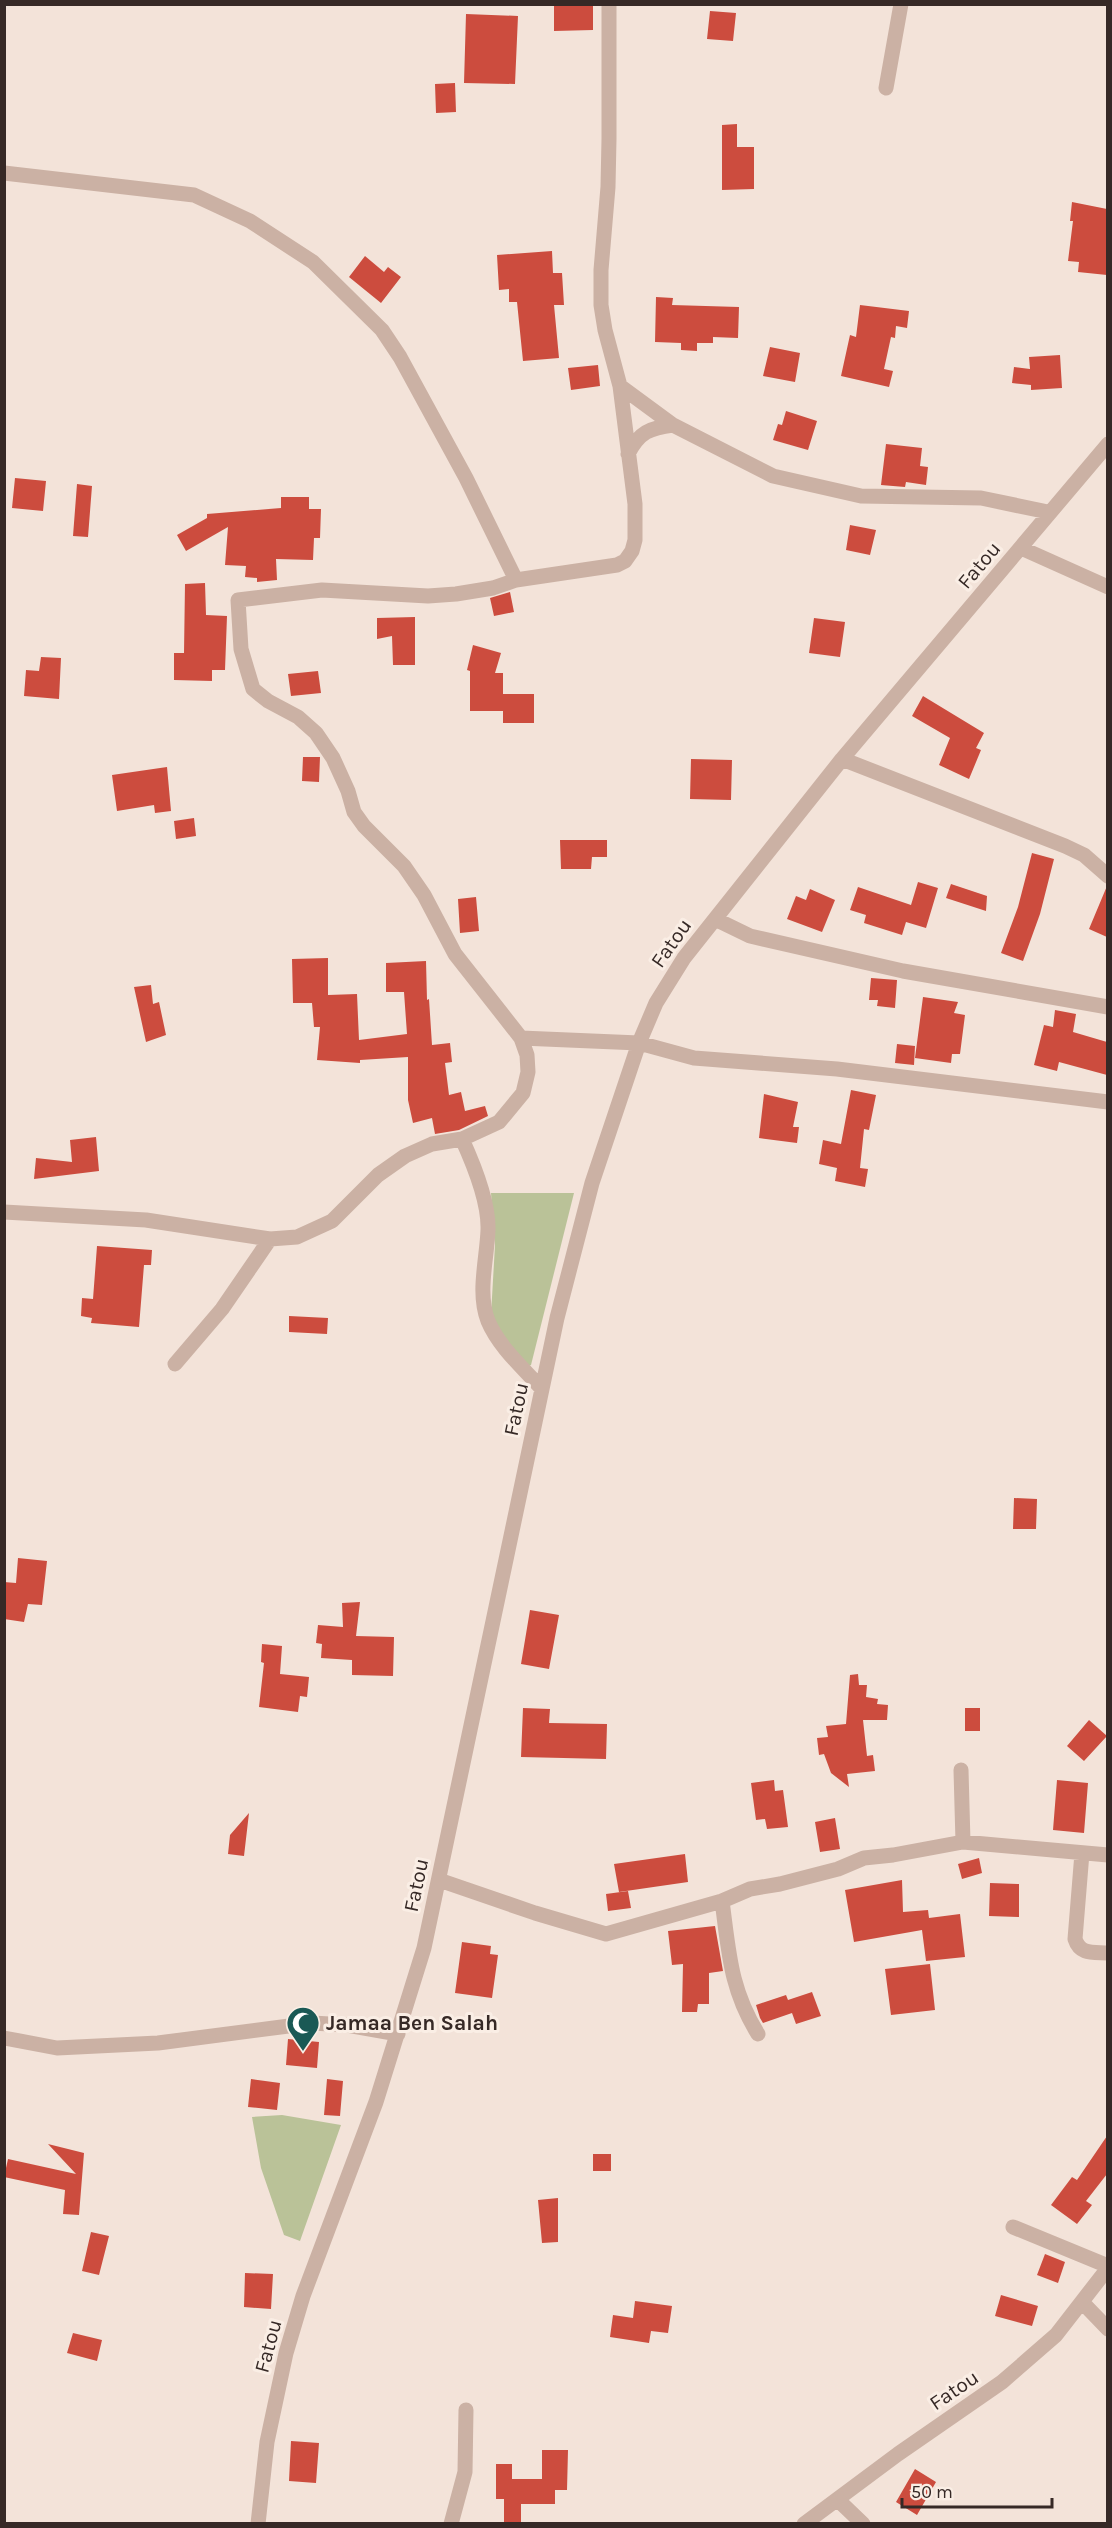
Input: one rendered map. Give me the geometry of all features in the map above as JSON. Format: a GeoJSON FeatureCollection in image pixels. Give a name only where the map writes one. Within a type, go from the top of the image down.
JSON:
{"type":"FeatureCollection","features":[{"type":"Feature","properties":{"kind":"street"},"geometry":{"type":"LineString","coordinates":[[4,1212],[146,1220],[191,1225],[270,1239],[297,1237],[333,1221],[378,1175],[405,1156],[432,1144],[462,1138],[499,1122],[523,1093],[528,1072],[527,1055],[521,1038],[455,954],[423,895],[404,866],[364,826],[354,812],[348,791],[333,758],[316,733],[298,717],[268,701],[253,689],[241,649],[238,600],[322,590],[428,596],[493,588],[516,580],[617,565],[625,561],[633,551],[634,504],[621,386],[605,330],[601,305],[601,270],[608,187],[609,4]]}},
{"type":"Feature","properties":{"kind":"street"},"geometry":{"type":"LineString","coordinates":[[886,88],[901,4]]}},
{"type":"Feature","properties":{"kind":"street"},"geometry":{"type":"LineString","coordinates":[[4,173],[194,195],[250,221],[313,262],[382,330],[400,357],[466,478],[516,580]]}},
{"type":"Feature","properties":{"kind":"street"},"geometry":{"type":"LineString","coordinates":[[621,386],[674,425],[773,476],[850,494],[900,498],[981,498],[1048,512]]}},
{"type":"Feature","properties":{"kind":"street"},"geometry":{"type":"LineString","coordinates":[[628,454],[641,435],[653,428],[674,425]]}},
{"type":"Feature","properties":{"kind":"street","name":"Fatou"},"geometry":{"type":"LineString","coordinates":[[258,2523],[267,2442],[286,2353],[303,2296],[376,2102],[424,1948],[542,1389],[592,1183],[639,1043],[657,1003],[684,958],[842,759],[1107,444]]}},
{"type":"Feature","properties":{"kind":"street"},"geometry":{"type":"LineString","coordinates":[[1021,548],[1107,587]]}},
{"type":"Feature","properties":{"kind":"street"},"geometry":{"type":"LineString","coordinates":[[842,759],[1065,846],[1084,855],[1107,876]]}},
{"type":"Feature","properties":{"kind":"street"},"geometry":{"type":"LineString","coordinates":[[715,919],[750,936],[903,971],[1107,1007]]}},
{"type":"Feature","properties":{"kind":"street"},"geometry":{"type":"LineString","coordinates":[[521,1038],[639,1043],[694,1059],[849,1070],[1107,1102]]}},
{"type":"Feature","properties":{"kind":"street"},"geometry":{"type":"LineString","coordinates":[[462,1138],[485,1205],[488,1228],[483,1298],[487,1318],[502,1346],[542,1389]]}},
{"type":"Feature","properties":{"kind":"street"},"geometry":{"type":"LineString","coordinates":[[175,1364],[222,1309],[270,1239]]}},
{"type":"Feature","properties":{"kind":"street"},"geometry":{"type":"LineString","coordinates":[[962,1770],[963,1842]]}},
{"type":"Feature","properties":{"kind":"street"},"geometry":{"type":"LineString","coordinates":[[439,1880],[545,1917],[606,1934],[722,1901],[750,1889],[838,1869],[864,1858],[893,1856],[963,1842],[1107,1855]]}},
{"type":"Feature","properties":{"kind":"street"},"geometry":{"type":"LineString","coordinates":[[1083,1853],[1075,1939],[1080,1949],[1086,1952],[1107,1953]]}},
{"type":"Feature","properties":{"kind":"street"},"geometry":{"type":"LineString","coordinates":[[722,1901],[735,1986],[746,2014],[758,2034]]}},
{"type":"Feature","properties":{"kind":"street"},"geometry":{"type":"LineString","coordinates":[[4,2038],[57,2048],[158,2043],[312,2023],[398,2034]]}},
{"type":"Feature","properties":{"kind":"street"},"geometry":{"type":"LineString","coordinates":[[1013,2227],[1107,2267]]}},
{"type":"Feature","properties":{"kind":"street","name":"Fatou"},"geometry":{"type":"LineString","coordinates":[[804,2523],[1002,2382],[1056,2335],[1107,2267]]}},
{"type":"Feature","properties":{"kind":"street"},"geometry":{"type":"LineString","coordinates":[[1082,2302],[1107,2329]]}},
{"type":"Feature","properties":{"kind":"street"},"geometry":{"type":"LineString","coordinates":[[451,2523],[465,2472],[466,2410]]}},
{"type":"Feature","properties":{"kind":"street"},"geometry":{"type":"LineString","coordinates":[[838,2500],[863,2523]]}},
{"type":"Feature","properties":{"kind":"green space"},"geometry":{"type":"Polygon","coordinates":[[[491,1193],[574,1193],[531,1365],[522,1369],[491,1315],[495,1245],[491,1193]]]}},
{"type":"Feature","properties":{"kind":"green space"},"geometry":{"type":"Polygon","coordinates":[[[282,2115],[341,2125],[300,2241],[284,2235],[261,2168],[252,2117],[282,2115]]]}},
{"type":"Feature","properties":{"kind":"building"},"geometry":{"type":"Polygon","coordinates":[[[554,4],[593,4],[593,30],[554,31],[554,4]]]}},
{"type":"Feature","properties":{"kind":"building"},"geometry":{"type":"Polygon","coordinates":[[[710,11],[736,13],[733,41],[707,39],[710,11]]]}},
{"type":"Feature","properties":{"kind":"building"},"geometry":{"type":"Polygon","coordinates":[[[466,14],[518,16],[515,84],[464,83],[466,14]]]}},
{"type":"Feature","properties":{"kind":"building"},"geometry":{"type":"Polygon","coordinates":[[[455,83],[456,112],[436,113],[435,84],[455,83]]]}},
{"type":"Feature","properties":{"kind":"building"},"geometry":{"type":"Polygon","coordinates":[[[737,124],[737,147],[754,147],[754,189],[722,190],[722,125],[737,124]]]}},
{"type":"Feature","properties":{"kind":"building"},"geometry":{"type":"Polygon","coordinates":[[[1072,202],[1107,209],[1107,275],[1078,272],[1079,262],[1068,261],[1073,221],[1070,221],[1072,202]]]}},
{"type":"Feature","properties":{"kind":"building"},"geometry":{"type":"Polygon","coordinates":[[[552,251],[553,273],[562,273],[564,305],[554,305],[559,358],[523,361],[517,302],[509,302],[509,289],[499,290],[497,255],[552,251]]]}},
{"type":"Feature","properties":{"kind":"building"},"geometry":{"type":"Polygon","coordinates":[[[365,256],[384,272],[388,267],[401,277],[381,303],[349,277],[365,256]]]}},
{"type":"Feature","properties":{"kind":"building"},"geometry":{"type":"Polygon","coordinates":[[[656,297],[673,298],[672,305],[739,307],[738,338],[713,337],[713,343],[697,343],[697,351],[681,350],[681,343],[655,342],[656,297]]]}},
{"type":"Feature","properties":{"kind":"building"},"geometry":{"type":"Polygon","coordinates":[[[860,305],[909,311],[907,328],[896,326],[895,338],[891,337],[884,369],[893,371],[889,387],[841,376],[850,335],[856,337],[860,305]]]}},
{"type":"Feature","properties":{"kind":"building"},"geometry":{"type":"Polygon","coordinates":[[[770,347],[800,353],[795,382],[763,376],[770,347]]]}},
{"type":"Feature","properties":{"kind":"building"},"geometry":{"type":"Polygon","coordinates":[[[1060,355],[1062,388],[1031,390],[1031,385],[1012,383],[1014,367],[1030,369],[1029,357],[1060,355]]]}},
{"type":"Feature","properties":{"kind":"building"},"geometry":{"type":"Polygon","coordinates":[[[598,365],[600,386],[571,390],[568,368],[598,365]]]}},
{"type":"Feature","properties":{"kind":"building"},"geometry":{"type":"Polygon","coordinates":[[[786,411],[817,421],[808,450],[773,440],[778,424],[782,425],[786,411]]]}},
{"type":"Feature","properties":{"kind":"building"},"geometry":{"type":"Polygon","coordinates":[[[886,444],[922,448],[920,466],[928,467],[926,485],[906,482],[905,487],[881,485],[886,444]]]}},
{"type":"Feature","properties":{"kind":"building"},"geometry":{"type":"Polygon","coordinates":[[[15,478],[46,481],[43,511],[12,508],[15,478]]]}},
{"type":"Feature","properties":{"kind":"building"},"geometry":{"type":"Polygon","coordinates":[[[77,484],[92,486],[88,537],[73,536],[77,484]]]}},
{"type":"Feature","properties":{"kind":"building"},"geometry":{"type":"Polygon","coordinates":[[[281,497],[309,497],[309,509],[321,509],[320,538],[314,538],[313,560],[276,559],[277,580],[257,582],[257,578],[245,577],[246,566],[225,565],[228,527],[186,551],[177,535],[207,518],[207,514],[281,508],[281,497]]]}},
{"type":"Feature","properties":{"kind":"building"},"geometry":{"type":"Polygon","coordinates":[[[850,525],[876,530],[870,555],[846,550],[850,525]]]}},
{"type":"Feature","properties":{"kind":"building"},"geometry":{"type":"Polygon","coordinates":[[[205,583],[206,615],[227,616],[225,670],[212,670],[212,681],[174,680],[174,653],[184,653],[185,584],[205,583]]]}},
{"type":"Feature","properties":{"kind":"building"},"geometry":{"type":"Polygon","coordinates":[[[510,592],[514,612],[494,616],[490,598],[510,592]]]}},
{"type":"Feature","properties":{"kind":"building"},"geometry":{"type":"Polygon","coordinates":[[[415,617],[415,665],[393,665],[392,636],[377,639],[377,618],[415,617]]]}},
{"type":"Feature","properties":{"kind":"building"},"geometry":{"type":"Polygon","coordinates":[[[814,618],[845,622],[840,657],[809,653],[814,618]]]}},
{"type":"Feature","properties":{"kind":"building"},"geometry":{"type":"Polygon","coordinates":[[[473,645],[501,653],[495,673],[503,673],[503,694],[534,694],[534,723],[503,723],[503,711],[470,711],[470,671],[467,670],[473,645]]]}},
{"type":"Feature","properties":{"kind":"building"},"geometry":{"type":"Polygon","coordinates":[[[41,657],[61,658],[59,699],[24,696],[26,670],[39,671],[41,657]]]}},
{"type":"Feature","properties":{"kind":"building"},"geometry":{"type":"Polygon","coordinates":[[[318,671],[321,693],[291,696],[288,674],[318,671]]]}},
{"type":"Feature","properties":{"kind":"building"},"geometry":{"type":"Polygon","coordinates":[[[923,696],[984,733],[976,748],[981,750],[969,779],[939,765],[950,738],[912,716],[923,696]]]}},
{"type":"Feature","properties":{"kind":"building"},"geometry":{"type":"Polygon","coordinates":[[[303,757],[320,757],[319,782],[302,781],[303,757]]]}},
{"type":"Feature","properties":{"kind":"building"},"geometry":{"type":"Polygon","coordinates":[[[691,759],[732,760],[731,800],[690,799],[691,759]]]}},
{"type":"Feature","properties":{"kind":"building"},"geometry":{"type":"Polygon","coordinates":[[[167,767],[171,811],[155,813],[154,805],[117,811],[112,775],[167,767]]]}},
{"type":"Feature","properties":{"kind":"building"},"geometry":{"type":"Polygon","coordinates":[[[194,818],[196,836],[176,839],[174,821],[194,818]]]}},
{"type":"Feature","properties":{"kind":"building"},"geometry":{"type":"Polygon","coordinates":[[[560,840],[607,840],[607,857],[592,857],[591,869],[561,869],[560,840]]]}},
{"type":"Feature","properties":{"kind":"building"},"geometry":{"type":"Polygon","coordinates":[[[1032,853],[1054,859],[1040,914],[1023,961],[1001,953],[1018,907],[1032,853]]]}},
{"type":"Feature","properties":{"kind":"building"},"geometry":{"type":"Polygon","coordinates":[[[918,882],[938,888],[926,928],[906,922],[902,935],[864,923],[866,915],[850,910],[858,887],[911,905],[918,882]]]}},
{"type":"Feature","properties":{"kind":"building"},"geometry":{"type":"Polygon","coordinates":[[[951,884],[987,896],[986,911],[946,898],[951,884]]]}},
{"type":"Feature","properties":{"kind":"building"},"geometry":{"type":"Polygon","coordinates":[[[1107,886],[1107,937],[1089,929],[1107,886]]]}},
{"type":"Feature","properties":{"kind":"building"},"geometry":{"type":"Polygon","coordinates":[[[810,889],[835,900],[822,932],[787,919],[796,896],[806,900],[810,889]]]}},
{"type":"Feature","properties":{"kind":"building"},"geometry":{"type":"Polygon","coordinates":[[[476,897],[479,931],[460,933],[458,899],[476,897]]]}},
{"type":"Feature","properties":{"kind":"building"},"geometry":{"type":"Polygon","coordinates":[[[328,958],[328,995],[357,994],[359,1040],[407,1034],[404,992],[386,992],[386,963],[426,961],[432,1045],[450,1043],[452,1062],[445,1063],[449,1095],[461,1092],[465,1111],[485,1106],[488,1116],[459,1130],[435,1134],[432,1118],[413,1123],[408,1100],[408,1057],[360,1060],[360,1063],[317,1060],[320,1027],[314,1027],[312,1003],[293,1003],[292,959],[328,958]]]}},
{"type":"Feature","properties":{"kind":"building"},"geometry":{"type":"Polygon","coordinates":[[[871,978],[897,980],[895,1008],[877,1006],[878,1000],[869,1000],[871,978]]]}},
{"type":"Feature","properties":{"kind":"building"},"geometry":{"type":"Polygon","coordinates":[[[151,985],[153,1004],[159,1002],[166,1035],[146,1042],[134,987],[151,985]]]}},
{"type":"Feature","properties":{"kind":"building"},"geometry":{"type":"Polygon","coordinates":[[[923,997],[958,1002],[954,1013],[965,1015],[960,1054],[952,1054],[951,1063],[915,1058],[923,997]]]}},
{"type":"Feature","properties":{"kind":"building"},"geometry":{"type":"Polygon","coordinates":[[[1055,1010],[1076,1014],[1073,1032],[1107,1042],[1107,1075],[1059,1062],[1057,1071],[1034,1065],[1044,1025],[1053,1027],[1055,1010]]]}},
{"type":"Feature","properties":{"kind":"building"},"geometry":{"type":"Polygon","coordinates":[[[897,1044],[915,1046],[914,1065],[895,1063],[897,1044]]]}},
{"type":"Feature","properties":{"kind":"building"},"geometry":{"type":"Polygon","coordinates":[[[851,1090],[876,1095],[869,1130],[864,1129],[860,1168],[868,1169],[865,1187],[835,1181],[837,1168],[819,1164],[823,1140],[841,1144],[851,1090]]]}},
{"type":"Feature","properties":{"kind":"building"},"geometry":{"type":"Polygon","coordinates":[[[764,1094],[798,1102],[793,1127],[799,1127],[797,1143],[759,1138],[764,1094]]]}},
{"type":"Feature","properties":{"kind":"building"},"geometry":{"type":"Polygon","coordinates":[[[96,1137],[99,1171],[34,1179],[36,1158],[72,1162],[70,1140],[96,1137]]]}},
{"type":"Feature","properties":{"kind":"building"},"geometry":{"type":"Polygon","coordinates":[[[97,1246],[152,1250],[151,1265],[144,1265],[139,1327],[91,1323],[92,1318],[81,1316],[82,1298],[93,1299],[97,1246]]]}},
{"type":"Feature","properties":{"kind":"building"},"geometry":{"type":"Polygon","coordinates":[[[289,1316],[328,1318],[327,1334],[289,1332],[289,1316]]]}},
{"type":"Feature","properties":{"kind":"building"},"geometry":{"type":"Polygon","coordinates":[[[1014,1498],[1037,1499],[1036,1529],[1013,1529],[1014,1498]]]}},
{"type":"Feature","properties":{"kind":"building"},"geometry":{"type":"Polygon","coordinates":[[[18,1558],[47,1561],[42,1605],[28,1604],[24,1622],[4,1619],[4,1582],[16,1583],[18,1558]]]}},
{"type":"Feature","properties":{"kind":"building"},"geometry":{"type":"Polygon","coordinates":[[[360,1602],[356,1636],[394,1637],[393,1676],[352,1675],[352,1660],[321,1658],[322,1644],[316,1643],[318,1625],[343,1627],[342,1603],[360,1602]]]}},
{"type":"Feature","properties":{"kind":"building"},"geometry":{"type":"Polygon","coordinates":[[[530,1610],[559,1615],[549,1669],[521,1664],[530,1610]]]}},
{"type":"Feature","properties":{"kind":"building"},"geometry":{"type":"Polygon","coordinates":[[[262,1644],[282,1646],[280,1674],[309,1677],[307,1697],[300,1696],[298,1712],[259,1707],[264,1663],[261,1662],[262,1644]]]}},
{"type":"Feature","properties":{"kind":"building"},"geometry":{"type":"Polygon","coordinates":[[[858,1674],[859,1685],[867,1685],[866,1697],[878,1699],[877,1704],[888,1705],[887,1720],[863,1720],[867,1756],[873,1755],[875,1771],[847,1774],[849,1787],[831,1773],[824,1754],[819,1755],[817,1738],[828,1737],[826,1726],[846,1724],[850,1675],[858,1674]]]}},
{"type":"Feature","properties":{"kind":"building"},"geometry":{"type":"Polygon","coordinates":[[[523,1708],[550,1709],[549,1723],[607,1724],[606,1759],[521,1757],[523,1708]]]}},
{"type":"Feature","properties":{"kind":"building"},"geometry":{"type":"Polygon","coordinates":[[[965,1708],[980,1708],[980,1731],[965,1731],[965,1708]]]}},
{"type":"Feature","properties":{"kind":"building"},"geometry":{"type":"Polygon","coordinates":[[[1089,1720],[1107,1736],[1084,1761],[1067,1746],[1089,1720]]]}},
{"type":"Feature","properties":{"kind":"building"},"geometry":{"type":"Polygon","coordinates":[[[774,1780],[775,1791],[783,1790],[788,1827],[767,1829],[765,1819],[756,1820],[751,1783],[774,1780]]]}},
{"type":"Feature","properties":{"kind":"building"},"geometry":{"type":"Polygon","coordinates":[[[1057,1780],[1088,1783],[1084,1833],[1053,1830],[1057,1780]]]}},
{"type":"Feature","properties":{"kind":"building"},"geometry":{"type":"Polygon","coordinates":[[[249,1813],[244,1856],[228,1854],[230,1835],[249,1813]]]}},
{"type":"Feature","properties":{"kind":"building"},"geometry":{"type":"Polygon","coordinates":[[[835,1818],[840,1849],[820,1852],[815,1822],[835,1818]]]}},
{"type":"Feature","properties":{"kind":"building"},"geometry":{"type":"Polygon","coordinates":[[[685,1854],[688,1882],[619,1892],[614,1864],[685,1854]]]}},
{"type":"Feature","properties":{"kind":"building"},"geometry":{"type":"Polygon","coordinates":[[[979,1858],[982,1873],[962,1879],[958,1864],[979,1858]]]}},
{"type":"Feature","properties":{"kind":"building"},"geometry":{"type":"Polygon","coordinates":[[[902,1880],[903,1912],[928,1910],[929,1918],[960,1914],[965,1957],[926,1961],[922,1930],[854,1942],[845,1890],[902,1880]]]}},
{"type":"Feature","properties":{"kind":"building"},"geometry":{"type":"Polygon","coordinates":[[[990,1883],[1019,1884],[1019,1917],[989,1916],[990,1883]]]}},
{"type":"Feature","properties":{"kind":"building"},"geometry":{"type":"Polygon","coordinates":[[[628,1891],[631,1908],[608,1911],[606,1894],[628,1891]]]}},
{"type":"Feature","properties":{"kind":"building"},"geometry":{"type":"Polygon","coordinates":[[[715,1926],[723,1971],[709,1973],[709,2004],[698,2004],[697,2012],[682,2012],[683,1964],[672,1965],[668,1931],[715,1926]]]}},
{"type":"Feature","properties":{"kind":"building"},"geometry":{"type":"Polygon","coordinates":[[[462,1942],[491,1946],[490,1954],[498,1955],[492,1998],[455,1993],[462,1942]]]}},
{"type":"Feature","properties":{"kind":"building"},"geometry":{"type":"Polygon","coordinates":[[[930,1964],[935,2010],[891,2015],[885,1969],[930,1964]]]}},
{"type":"Feature","properties":{"kind":"building"},"geometry":{"type":"Polygon","coordinates":[[[812,1992],[821,2016],[796,2024],[792,2013],[763,2023],[760,2018],[756,2005],[786,1995],[788,2000],[812,1992]]]}},
{"type":"Feature","properties":{"kind":"building","name":"Jamaa Ben Salah"},"geometry":{"type":"Polygon","coordinates":[[[288,2039],[319,2042],[317,2068],[286,2065],[288,2039]]]}},
{"type":"Feature","properties":{"kind":"building"},"geometry":{"type":"Polygon","coordinates":[[[251,2079],[280,2083],[277,2110],[248,2107],[251,2079]]]}},
{"type":"Feature","properties":{"kind":"building"},"geometry":{"type":"Polygon","coordinates":[[[327,2079],[343,2081],[340,2116],[324,2115],[327,2079]]]}},
{"type":"Feature","properties":{"kind":"building"},"geometry":{"type":"Polygon","coordinates":[[[1107,2136],[1107,2174],[1086,2201],[1092,2205],[1077,2224],[1051,2205],[1072,2177],[1077,2180],[1107,2136]]]}},
{"type":"Feature","properties":{"kind":"building"},"geometry":{"type":"Polygon","coordinates":[[[48,2144],[84,2153],[79,2215],[63,2214],[65,2190],[4,2177],[8,2159],[76,2174],[48,2144]]]}},
{"type":"Feature","properties":{"kind":"building"},"geometry":{"type":"Polygon","coordinates":[[[593,2154],[611,2154],[611,2171],[593,2171],[593,2154]]]}},
{"type":"Feature","properties":{"kind":"building"},"geometry":{"type":"Polygon","coordinates":[[[558,2198],[558,2242],[542,2243],[538,2200],[558,2198]]]}},
{"type":"Feature","properties":{"kind":"building"},"geometry":{"type":"Polygon","coordinates":[[[91,2232],[109,2236],[99,2275],[82,2271],[91,2232]]]}},
{"type":"Feature","properties":{"kind":"building"},"geometry":{"type":"Polygon","coordinates":[[[1045,2254],[1065,2262],[1058,2283],[1037,2275],[1045,2254]]]}},
{"type":"Feature","properties":{"kind":"building"},"geometry":{"type":"Polygon","coordinates":[[[245,2273],[273,2274],[271,2309],[244,2307],[245,2273]]]}},
{"type":"Feature","properties":{"kind":"building"},"geometry":{"type":"Polygon","coordinates":[[[1001,2295],[1038,2306],[1032,2326],[995,2316],[1001,2295]]]}},
{"type":"Feature","properties":{"kind":"building"},"geometry":{"type":"Polygon","coordinates":[[[635,2301],[672,2306],[668,2333],[651,2331],[649,2343],[610,2337],[613,2315],[633,2318],[635,2301]]]}},
{"type":"Feature","properties":{"kind":"building"},"geometry":{"type":"Polygon","coordinates":[[[73,2333],[102,2340],[97,2361],[67,2353],[73,2333]]]}},
{"type":"Feature","properties":{"kind":"building"},"geometry":{"type":"Polygon","coordinates":[[[291,2441],[319,2443],[316,2483],[289,2481],[291,2441]]]}},
{"type":"Feature","properties":{"kind":"building"},"geometry":{"type":"Polygon","coordinates":[[[542,2450],[568,2450],[567,2490],[555,2490],[555,2504],[521,2504],[521,2523],[504,2523],[504,2499],[496,2499],[496,2464],[512,2464],[512,2479],[542,2479],[542,2450]]]}},
{"type":"Feature","properties":{"kind":"building"},"geometry":{"type":"Polygon","coordinates":[[[915,2469],[936,2482],[917,2515],[896,2502],[915,2469]]]}},
{"type":"Feature","properties":{"kind":"place","name":"Jamaa Ben Salah"},"geometry":{"type":"Point","coordinates":[303,2052]}}]}
